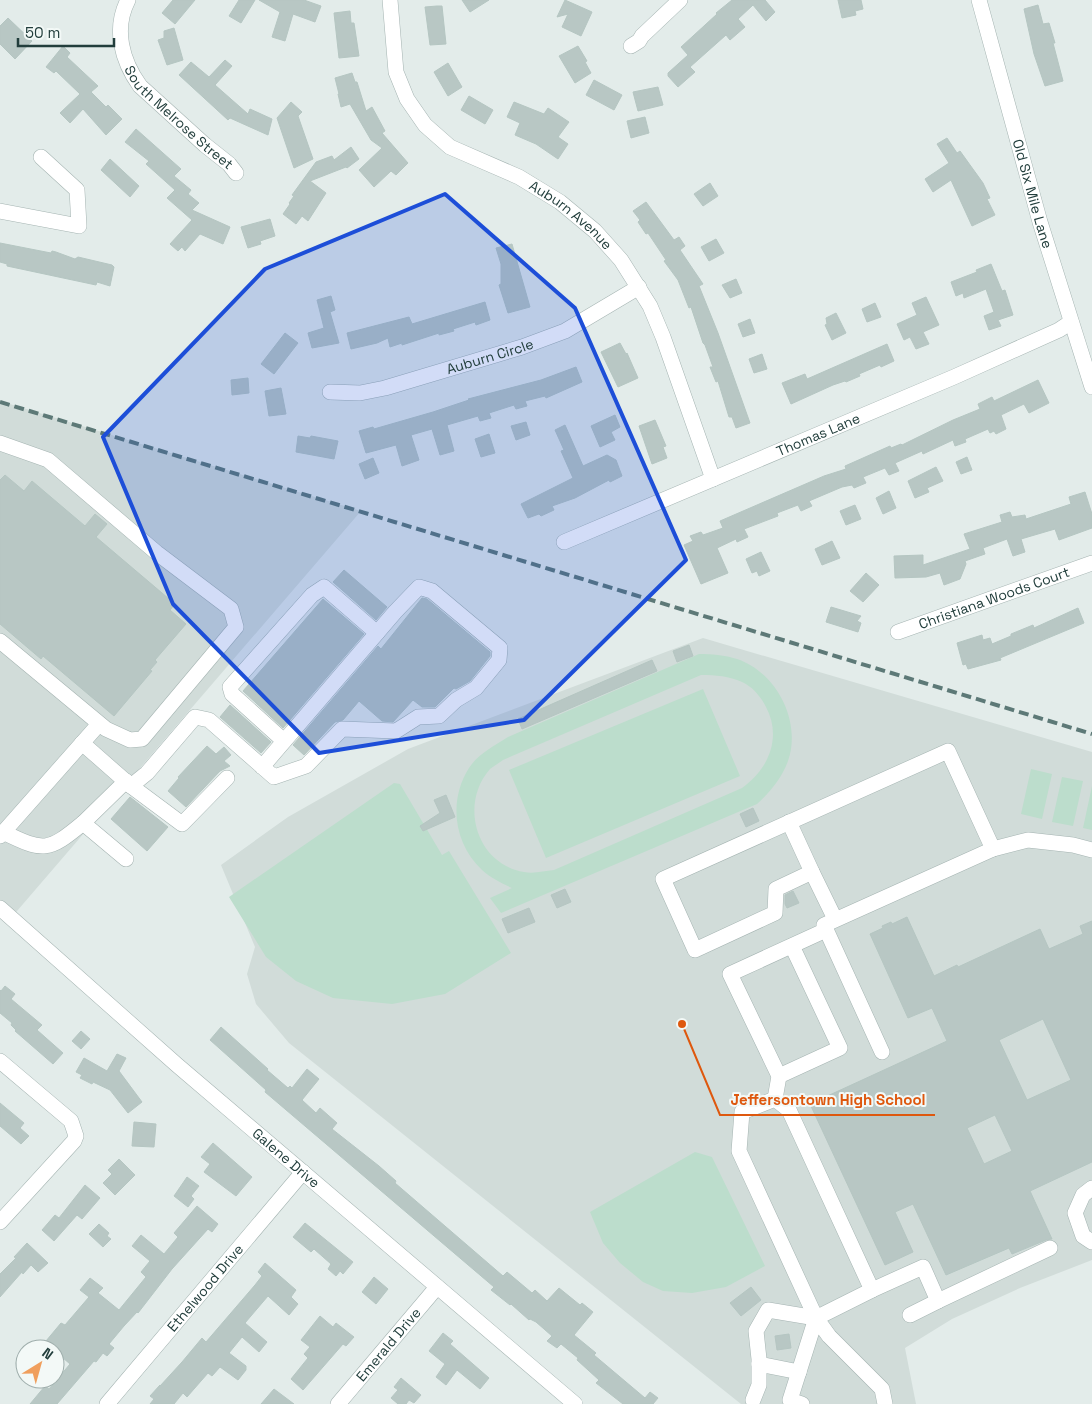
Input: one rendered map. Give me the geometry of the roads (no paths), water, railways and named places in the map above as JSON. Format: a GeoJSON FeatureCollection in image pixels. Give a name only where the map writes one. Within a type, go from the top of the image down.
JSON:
{"type":"FeatureCollection","features":[{"type":"Feature","properties":{"kind":"street","name":"South Melrose Street"},"geometry":{"type":"LineString","coordinates":[[128,0],[122,15],[120,39],[122,51],[132,75],[140,86],[205,145],[229,164],[236,174]]}},
{"type":"Feature","properties":{"kind":"street","name":"Auburn Avenue"},"geometry":{"type":"LineString","coordinates":[[390,0],[396,72],[406,99],[425,125],[450,147],[519,177],[560,202],[595,232],[621,260],[650,306],[663,337],[713,479]]}},
{"type":"Feature","properties":{"kind":"street"},"geometry":{"type":"LineString","coordinates":[[631,46],[639,41],[680,0]]}},
{"type":"Feature","properties":{"kind":"street","name":"Old Six Mile Lane"},"geometry":{"type":"LineString","coordinates":[[979,0],[1040,222],[1092,387]]}},
{"type":"Feature","properties":{"kind":"street"},"geometry":{"type":"LineString","coordinates":[[0,211],[79,226],[77,190],[40,156]]}},
{"type":"Feature","properties":{"kind":"street","name":"Auburn Circle"},"geometry":{"type":"LineString","coordinates":[[330,392],[360,393],[385,388],[522,347],[565,330],[639,287]]}},
{"type":"Feature","properties":{"kind":"street","name":"Thomas Lane"},"geometry":{"type":"LineString","coordinates":[[564,542],[954,377],[1059,330],[1071,322]]}},
{"type":"Feature","properties":{"kind":"street"},"geometry":{"type":"LineString","coordinates":[[0,442],[48,460],[157,553],[231,609],[236,627],[142,739],[130,740],[106,730],[0,641]]}},
{"type":"Feature","properties":{"kind":"street","name":"Christiana Woods Court"},"geometry":{"type":"LineString","coordinates":[[898,632],[1092,563]]}},
{"type":"Feature","properties":{"kind":"street"},"geometry":{"type":"LineString","coordinates":[[284,741],[232,694],[230,687],[246,668],[312,595],[324,587],[377,633]]}},
{"type":"Feature","properties":{"kind":"street"},"geometry":{"type":"LineString","coordinates":[[99,724],[1,834],[38,847],[51,846],[63,840],[129,783],[146,773],[196,718],[209,720],[262,767],[274,777],[306,766],[342,729],[396,731],[418,717],[438,716],[456,700],[476,688],[499,660],[500,648],[432,591],[419,587],[262,767]]}},
{"type":"Feature","properties":{"kind":"street"},"geometry":{"type":"LineString","coordinates":[[82,743],[182,824],[227,778]]}},
{"type":"Feature","properties":{"kind":"street"},"geometry":{"type":"LineString","coordinates":[[812,872],[776,889],[775,913],[695,950],[663,879],[948,751],[993,849]]}},
{"type":"Feature","properties":{"kind":"street"},"geometry":{"type":"LineString","coordinates":[[789,822],[812,872],[882,1052]]}},
{"type":"Feature","properties":{"kind":"street"},"geometry":{"type":"LineString","coordinates":[[83,823],[126,859]]}},
{"type":"Feature","properties":{"kind":"street"},"geometry":{"type":"LineString","coordinates":[[775,1100],[779,1076],[730,974],[792,946],[831,924],[993,849],[1028,840],[1073,845],[1092,850]]}},
{"type":"Feature","properties":{"kind":"street","name":"Galene Drive"},"geometry":{"type":"LineString","coordinates":[[0,908],[177,1065],[572,1403]]}},
{"type":"Feature","properties":{"kind":"street"},"geometry":{"type":"LineString","coordinates":[[779,1076],[840,1048],[792,946]]}},
{"type":"Feature","properties":{"kind":"street"},"geometry":{"type":"LineString","coordinates":[[0,1061],[71,1121],[76,1136],[74,1141],[0,1222]]}},
{"type":"Feature","properties":{"kind":"street"},"geometry":{"type":"LineString","coordinates":[[775,1100],[789,1110],[872,1290]]}},
{"type":"Feature","properties":{"kind":"street"},"geometry":{"type":"LineString","coordinates":[[775,1100],[742,1112],[739,1151],[816,1318],[829,1336],[882,1389],[885,1404]]}},
{"type":"Feature","properties":{"kind":"street","name":"Ethelwood Drive"},"geometry":{"type":"LineString","coordinates":[[107,1404],[303,1172]]}},
{"type":"Feature","properties":{"kind":"street"},"geometry":{"type":"LineString","coordinates":[[1092,1188],[1083,1195],[1075,1213],[1083,1236],[1092,1242]]}},
{"type":"Feature","properties":{"kind":"street"},"geometry":{"type":"LineString","coordinates":[[910,1315],[1050,1248]]}},
{"type":"Feature","properties":{"kind":"street"},"geometry":{"type":"LineString","coordinates":[[753,1400],[759,1384],[756,1331],[768,1310],[816,1318],[923,1267],[938,1301]]}},
{"type":"Feature","properties":{"kind":"street","name":"Emerald Drive"},"geometry":{"type":"LineString","coordinates":[[338,1404],[437,1287]]}},
{"type":"Feature","properties":{"kind":"street"},"geometry":{"type":"LineString","coordinates":[[794,1403],[799,1372],[816,1318]]}},
{"type":"Feature","properties":{"kind":"street"},"geometry":{"type":"LineString","coordinates":[[759,1364],[799,1372]]}},
{"type":"Feature","properties":{"kind":"railway"},"geometry":{"type":"LineString","coordinates":[[0,402],[1092,734]]}},
{"type":"Feature","properties":{"kind":"place","name":"Jeffersontown High School"},"geometry":{"type":"Point","coordinates":[682,1024]}}]}
